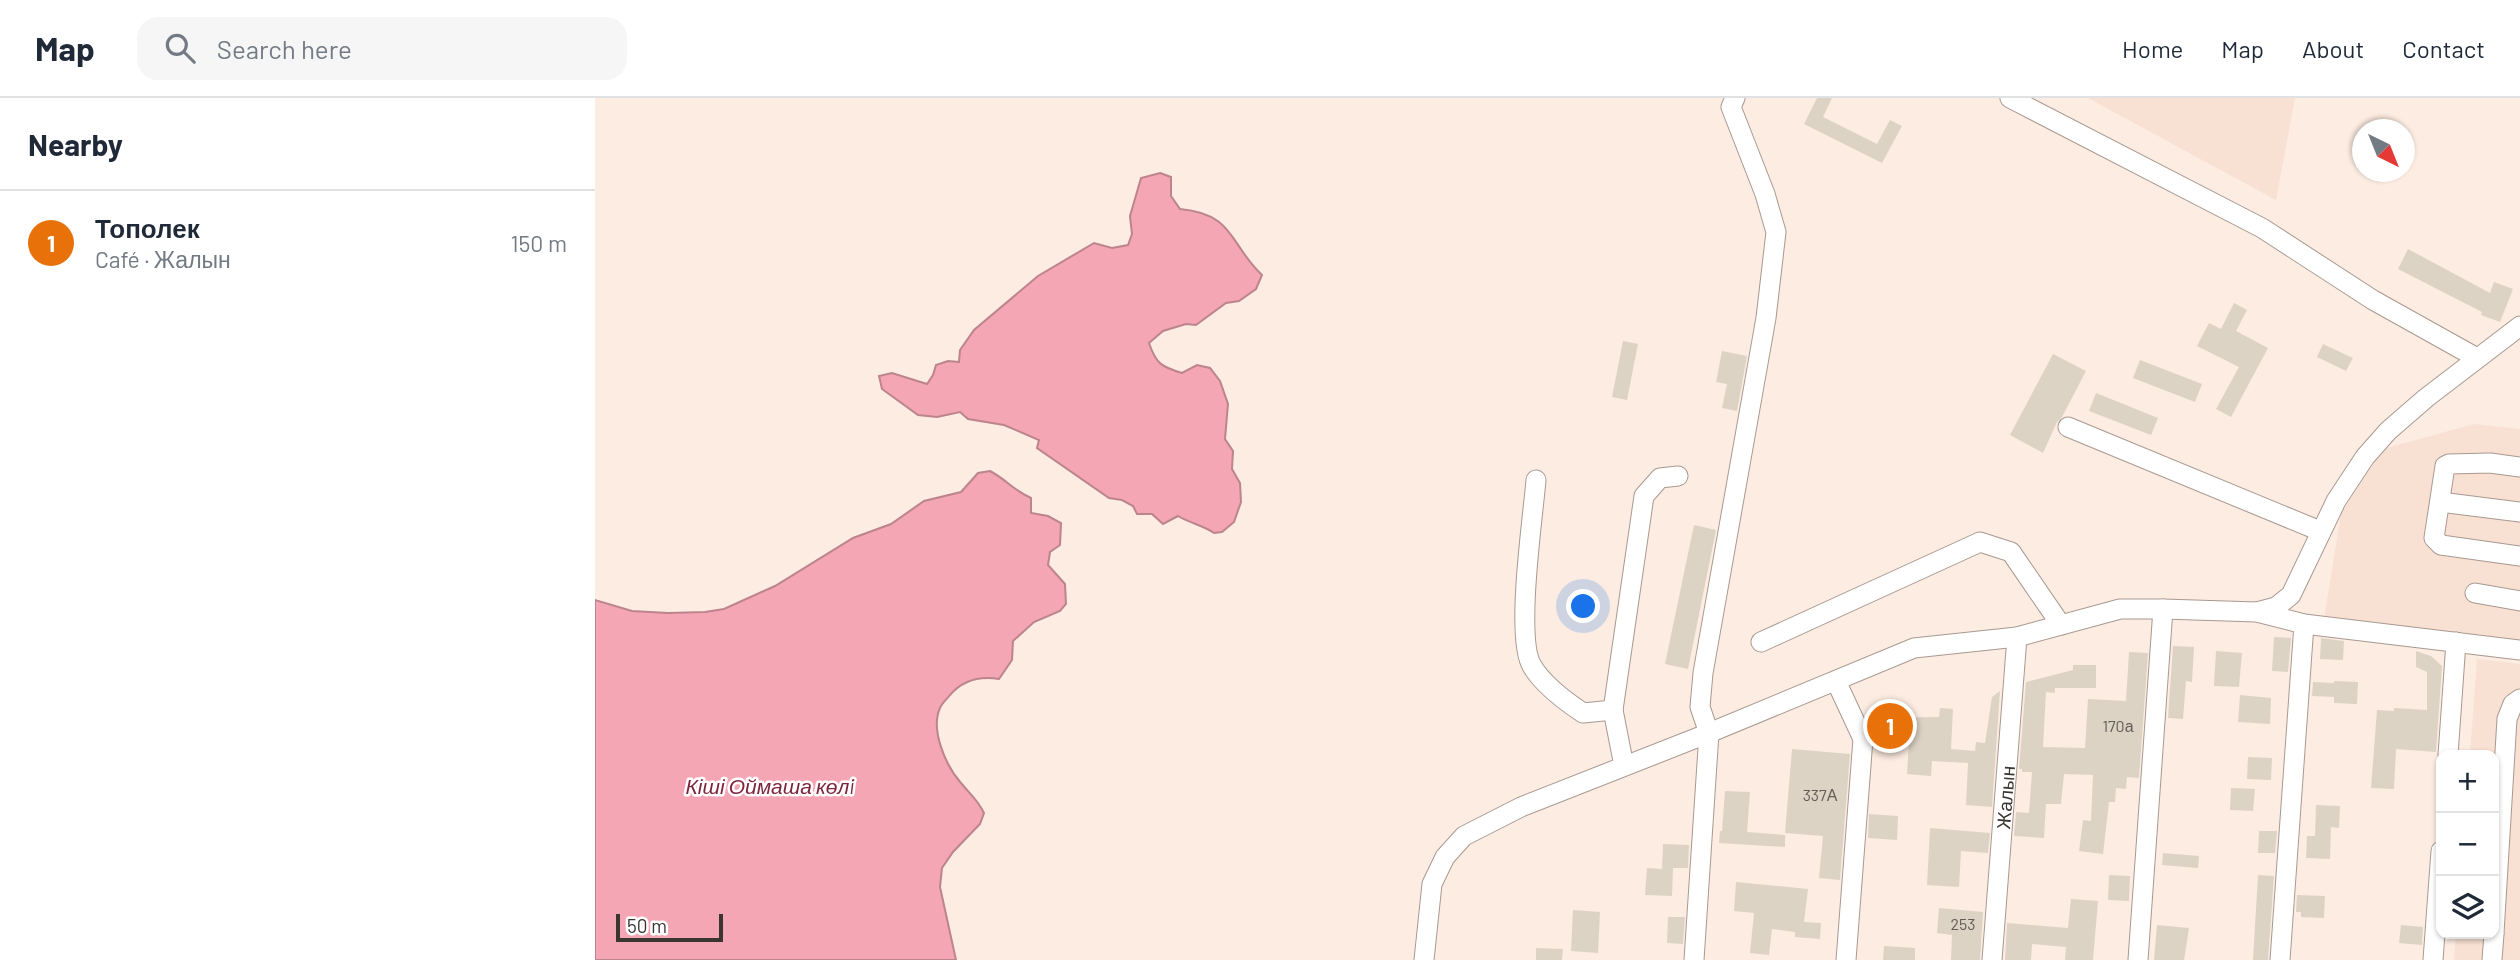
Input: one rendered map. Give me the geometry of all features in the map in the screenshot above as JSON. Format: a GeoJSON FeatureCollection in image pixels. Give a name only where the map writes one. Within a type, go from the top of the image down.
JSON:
{"type":"FeatureCollection","features":[{"type":"Feature","properties":{"kind":"street"},"geometry":{"type":"LineString","coordinates":[[2010,98],[2262,228],[2373,299],[2477,358]]}},
{"type":"Feature","properties":{"kind":"street"},"geometry":{"type":"LineString","coordinates":[[1694,960],[1709,733],[1700,707],[1703,673],[1766,318],[1776,232],[1765,194],[1730,101]]}},
{"type":"Feature","properties":{"kind":"street"},"geometry":{"type":"LineString","coordinates":[[2257,612],[2276,607],[2291,594],[2336,501],[2365,457],[2388,431],[2426,398],[2520,326]]}},
{"type":"Feature","properties":{"kind":"street"},"geometry":{"type":"LineString","coordinates":[[2068,427],[2320,531]]}},
{"type":"Feature","properties":{"kind":"street"},"geometry":{"type":"LineString","coordinates":[[2520,467],[2490,463],[2449,464],[2444,470],[2434,538],[2441,545],[2520,556]]}},
{"type":"Feature","properties":{"kind":"street"},"geometry":{"type":"LineString","coordinates":[[1624,766],[1612,710],[1644,496],[1660,478],[1678,476]]}},
{"type":"Feature","properties":{"kind":"street"},"geometry":{"type":"LineString","coordinates":[[1536,480],[1523,628],[1531,665],[1562,699],[1583,713],[1612,710]]}},
{"type":"Feature","properties":{"kind":"street"},"geometry":{"type":"LineString","coordinates":[[2440,502],[2520,512]]}},
{"type":"Feature","properties":{"kind":"street"},"geometry":{"type":"LineString","coordinates":[[1761,642],[1980,542],[2011,552],[2061,625]]}},
{"type":"Feature","properties":{"kind":"street"},"geometry":{"type":"LineString","coordinates":[[2475,593],[2520,601]]}},
{"type":"Feature","properties":{"kind":"street"},"geometry":{"type":"LineString","coordinates":[[2138,960],[2164,608]]}},
{"type":"Feature","properties":{"kind":"street"},"geometry":{"type":"LineString","coordinates":[[1424,960],[1432,884],[1445,858],[1464,836],[1521,807],[1914,648],[2017,637],[2120,609],[2164,608],[2257,612],[2304,624],[2520,650]]}},
{"type":"Feature","properties":{"kind":"street"},"geometry":{"type":"LineString","coordinates":[[2280,960],[2304,624]]}},
{"type":"Feature","properties":{"kind":"street","name":"Жалын"},"geometry":{"type":"LineString","coordinates":[[1992,960],[2017,637]]}},
{"type":"Feature","properties":{"kind":"street"},"geometry":{"type":"LineString","coordinates":[[2448,750],[2456,642]]}},
{"type":"Feature","properties":{"kind":"street"},"geometry":{"type":"LineString","coordinates":[[1836,681],[1863,739],[1846,960]]}},
{"type":"Feature","properties":{"kind":"street"},"geometry":{"type":"LineString","coordinates":[[2498,876],[2507,719],[2513,704],[2520,699]]}},
{"type":"Feature","properties":{"kind":"street"},"geometry":{"type":"LineString","coordinates":[[2433,960],[2439,876]]}},
{"type":"Feature","properties":{"kind":"street"},"geometry":{"type":"LineString","coordinates":[[2492,960],[2494,939]]}},
{"type":"Feature","properties":{"kind":"shaded area"},"geometry":{"type":"Polygon","coordinates":[[[2088,98],[2295,98],[2276,200],[2088,98]]]}},
{"type":"Feature","properties":{"kind":"shaded area"},"geometry":{"type":"Polygon","coordinates":[[[2474,424],[2520,429],[2520,641],[2324,619],[2341,514],[2383,449],[2474,424]]]}},
{"type":"Feature","properties":{"kind":"shaded area"},"geometry":{"type":"Polygon","coordinates":[[[2477,659],[2520,664],[2520,960],[2454,960],[2456,939],[2499,939],[2499,750],[2470,750],[2477,659]]]}},
{"type":"Feature","properties":{"kind":"water"},"geometry":{"type":"Polygon","coordinates":[[[1160,173],[1171,177],[1171,196],[1180,209],[1198,212],[1221,224],[1262,275],[1256,289],[1239,301],[1226,303],[1196,325],[1186,324],[1163,331],[1149,343],[1154,356],[1165,366],[1182,373],[1197,365],[1210,368],[1220,381],[1228,404],[1225,439],[1233,451],[1232,469],[1240,483],[1241,502],[1234,522],[1222,532],[1214,533],[1178,516],[1163,524],[1152,514],[1137,514],[1133,506],[1122,500],[1109,498],[1037,448],[1039,440],[1004,425],[968,419],[960,412],[937,417],[918,415],[882,389],[879,376],[892,373],[927,384],[936,365],[948,361],[959,362],[960,350],[974,330],[1038,276],[1094,243],[1112,248],[1128,245],[1132,234],[1130,216],[1141,178],[1160,173]]]}},
{"type":"Feature","properties":{"kind":"water","name":"Кіші Оймаша көлi"},"geometry":{"type":"Polygon","coordinates":[[[990,471],[1031,498],[1031,513],[1048,516],[1061,523],[1060,545],[1050,552],[1048,565],[1065,584],[1066,604],[1060,611],[1034,622],[1013,641],[1012,660],[999,679],[986,678],[966,683],[943,703],[937,717],[938,737],[945,758],[955,776],[984,813],[980,824],[953,852],[942,868],[940,887],[956,960],[595,960],[595,600],[632,611],[668,613],[724,609],[775,586],[853,538],[891,524],[924,501],[961,492],[978,473],[990,471]]]}},
{"type":"Feature","properties":{"kind":"building"},"geometry":{"type":"Polygon","coordinates":[[[1817,98],[1832,98],[1823,117],[1877,144],[1890,120],[1902,126],[1882,163],[1804,124],[1817,98]]]}},
{"type":"Feature","properties":{"kind":"building"},"geometry":{"type":"Polygon","coordinates":[[[2408,249],[2490,293],[2494,282],[2513,289],[2500,322],[2481,315],[2482,312],[2398,269],[2408,249]]]}},
{"type":"Feature","properties":{"kind":"building"},"geometry":{"type":"Polygon","coordinates":[[[2234,303],[2247,310],[2236,331],[2268,348],[2231,417],[2216,409],[2239,367],[2197,346],[2209,323],[2221,329],[2234,303]]]}},
{"type":"Feature","properties":{"kind":"building"},"geometry":{"type":"Polygon","coordinates":[[[1623,341],[1638,344],[1627,400],[1612,397],[1623,341]]]}},
{"type":"Feature","properties":{"kind":"building"},"geometry":{"type":"Polygon","coordinates":[[[2323,344],[2353,358],[2346,371],[2317,357],[2323,344]]]}},
{"type":"Feature","properties":{"kind":"building"},"geometry":{"type":"Polygon","coordinates":[[[1722,351],[1747,356],[1737,411],[1722,408],[1727,384],[1716,382],[1722,351]]]}},
{"type":"Feature","properties":{"kind":"building"},"geometry":{"type":"Polygon","coordinates":[[[2053,354],[2086,371],[2043,453],[2010,435],[2053,354]]]}},
{"type":"Feature","properties":{"kind":"building"},"geometry":{"type":"Polygon","coordinates":[[[2140,360],[2202,384],[2195,402],[2133,378],[2140,360]]]}},
{"type":"Feature","properties":{"kind":"building"},"geometry":{"type":"Polygon","coordinates":[[[2096,393],[2158,418],[2151,435],[2089,411],[2096,393]]]}},
{"type":"Feature","properties":{"kind":"building"},"geometry":{"type":"Polygon","coordinates":[[[1694,525],[1716,530],[1688,669],[1665,664],[1694,525]]]}},
{"type":"Feature","properties":{"kind":"building"},"geometry":{"type":"Polygon","coordinates":[[[2274,637],[2291,638],[2288,672],[2272,671],[2274,637]]]}},
{"type":"Feature","properties":{"kind":"building"},"geometry":{"type":"Polygon","coordinates":[[[2321,638],[2344,641],[2343,660],[2320,659],[2321,638]]]}},
{"type":"Feature","properties":{"kind":"building"},"geometry":{"type":"Polygon","coordinates":[[[2173,646],[2194,647],[2192,682],[2186,681],[2183,719],[2168,718],[2173,646]]]}},
{"type":"Feature","properties":{"kind":"building"},"geometry":{"type":"Polygon","coordinates":[[[2216,651],[2242,653],[2239,687],[2214,686],[2216,651]]]}},
{"type":"Feature","properties":{"kind":"building"},"geometry":{"type":"Polygon","coordinates":[[[2416,651],[2431,656],[2442,666],[2436,752],[2396,749],[2394,789],[2371,788],[2377,710],[2427,710],[2427,672],[2416,667],[2416,651]]]}},
{"type":"Feature","properties":{"kind":"building"},"geometry":{"type":"Polygon","coordinates":[[[2129,652],[2148,653],[2139,778],[2127,777],[2126,789],[2116,788],[2115,802],[2109,802],[2103,854],[2079,851],[2083,820],[2091,821],[2093,775],[2064,774],[2061,804],[2046,804],[2044,838],[2014,836],[2016,812],[2029,813],[2032,772],[2022,772],[2022,769],[2019,769],[2026,682],[2073,670],[2073,665],[2096,665],[2096,688],[2055,688],[2055,693],[2046,692],[2043,747],[2085,748],[2088,699],[2126,701],[2129,652]]]}},
{"type":"Feature","properties":{"kind":"building"},"geometry":{"type":"Polygon","coordinates":[[[2313,682],[2358,682],[2357,704],[2334,703],[2334,697],[2312,696],[2313,682]]]}},
{"type":"Feature","properties":{"kind":"building"},"geometry":{"type":"Polygon","coordinates":[[[2000,691],[1992,807],[1966,805],[1968,763],[1932,761],[1931,776],[1907,774],[1909,741],[1875,742],[1875,718],[1939,717],[1940,708],[1953,709],[1951,749],[1975,751],[1976,742],[1985,743],[1992,697],[2000,691]]]}},
{"type":"Feature","properties":{"kind":"building"},"geometry":{"type":"Polygon","coordinates":[[[2240,695],[2271,698],[2270,724],[2238,722],[2240,695]]]}},
{"type":"Feature","properties":{"kind":"building"},"geometry":{"type":"Polygon","coordinates":[[[1792,749],[1850,754],[1840,880],[1819,878],[1823,836],[1785,833],[1792,749]]]}},
{"type":"Feature","properties":{"kind":"building"},"geometry":{"type":"Polygon","coordinates":[[[2248,757],[2272,758],[2271,780],[2247,779],[2248,757]]]}},
{"type":"Feature","properties":{"kind":"building"},"geometry":{"type":"Polygon","coordinates":[[[2231,788],[2255,789],[2253,811],[2230,810],[2231,788]]]}},
{"type":"Feature","properties":{"kind":"building"},"geometry":{"type":"Polygon","coordinates":[[[1725,791],[1750,792],[1747,832],[1785,835],[1785,847],[1719,843],[1725,791]]]}},
{"type":"Feature","properties":{"kind":"building"},"geometry":{"type":"Polygon","coordinates":[[[2316,805],[2340,806],[2339,828],[2331,827],[2330,859],[2306,858],[2307,836],[2315,836],[2316,805]]]}},
{"type":"Feature","properties":{"kind":"building"},"geometry":{"type":"Polygon","coordinates":[[[1869,814],[1898,816],[1897,840],[1868,838],[1869,814]]]}},
{"type":"Feature","properties":{"kind":"building"},"geometry":{"type":"Polygon","coordinates":[[[1930,828],[1990,833],[1988,853],[1961,851],[1959,887],[1927,885],[1930,828]]]}},
{"type":"Feature","properties":{"kind":"building"},"geometry":{"type":"Polygon","coordinates":[[[2259,831],[2277,831],[2275,853],[2258,853],[2259,831]]]}},
{"type":"Feature","properties":{"kind":"building"},"geometry":{"type":"Polygon","coordinates":[[[1663,844],[1689,845],[1688,868],[1673,868],[1672,896],[1645,895],[1647,868],[1662,869],[1663,844]]]}},
{"type":"Feature","properties":{"kind":"building"},"geometry":{"type":"Polygon","coordinates":[[[2163,853],[2199,856],[2198,868],[2162,865],[2163,853]]]}},
{"type":"Feature","properties":{"kind":"building"},"geometry":{"type":"Polygon","coordinates":[[[2109,875],[2130,876],[2129,901],[2108,900],[2109,875]]]}},
{"type":"Feature","properties":{"kind":"building"},"geometry":{"type":"Polygon","coordinates":[[[2258,875],[2274,876],[2268,960],[2253,960],[2258,875]]]}},
{"type":"Feature","properties":{"kind":"building"},"geometry":{"type":"Polygon","coordinates":[[[1736,882],[1808,889],[1804,922],[1821,923],[1820,939],[1795,937],[1795,932],[1772,929],[1769,955],[1750,953],[1754,913],[1734,911],[1736,882]]]}},
{"type":"Feature","properties":{"kind":"building"},"geometry":{"type":"Polygon","coordinates":[[[2297,895],[2325,896],[2324,918],[2301,917],[2301,912],[2296,912],[2297,895]]]}},
{"type":"Feature","properties":{"kind":"building"},"geometry":{"type":"Polygon","coordinates":[[[2071,899],[2098,901],[2093,960],[2065,960],[2066,947],[2032,944],[2031,960],[2005,960],[2007,923],[2068,928],[2071,899]]]}},
{"type":"Feature","properties":{"kind":"building"},"geometry":{"type":"Polygon","coordinates":[[[1939,908],[1983,912],[1980,960],[1951,960],[1952,935],[1937,933],[1939,908]]]}},
{"type":"Feature","properties":{"kind":"building"},"geometry":{"type":"Polygon","coordinates":[[[1573,910],[1600,912],[1598,953],[1571,951],[1573,910]]]}},
{"type":"Feature","properties":{"kind":"building"},"geometry":{"type":"Polygon","coordinates":[[[1668,917],[1685,917],[1683,944],[1667,943],[1668,917]]]}},
{"type":"Feature","properties":{"kind":"building"},"geometry":{"type":"Polygon","coordinates":[[[2157,925],[2189,928],[2184,960],[2154,960],[2157,925]]]}},
{"type":"Feature","properties":{"kind":"building"},"geometry":{"type":"Polygon","coordinates":[[[2401,925],[2423,927],[2422,945],[2399,943],[2401,925]]]}},
{"type":"Feature","properties":{"kind":"building"},"geometry":{"type":"Polygon","coordinates":[[[1884,946],[1915,948],[1915,960],[1883,960],[1884,946]]]}},
{"type":"Feature","properties":{"kind":"building"},"geometry":{"type":"Polygon","coordinates":[[[1536,948],[1563,949],[1562,960],[1536,960],[1536,948]]]}},
{"type":"Feature","properties":{"kind":"place","name":"Тополек"},"geometry":{"type":"Point","coordinates":[1890,726]}}]}
